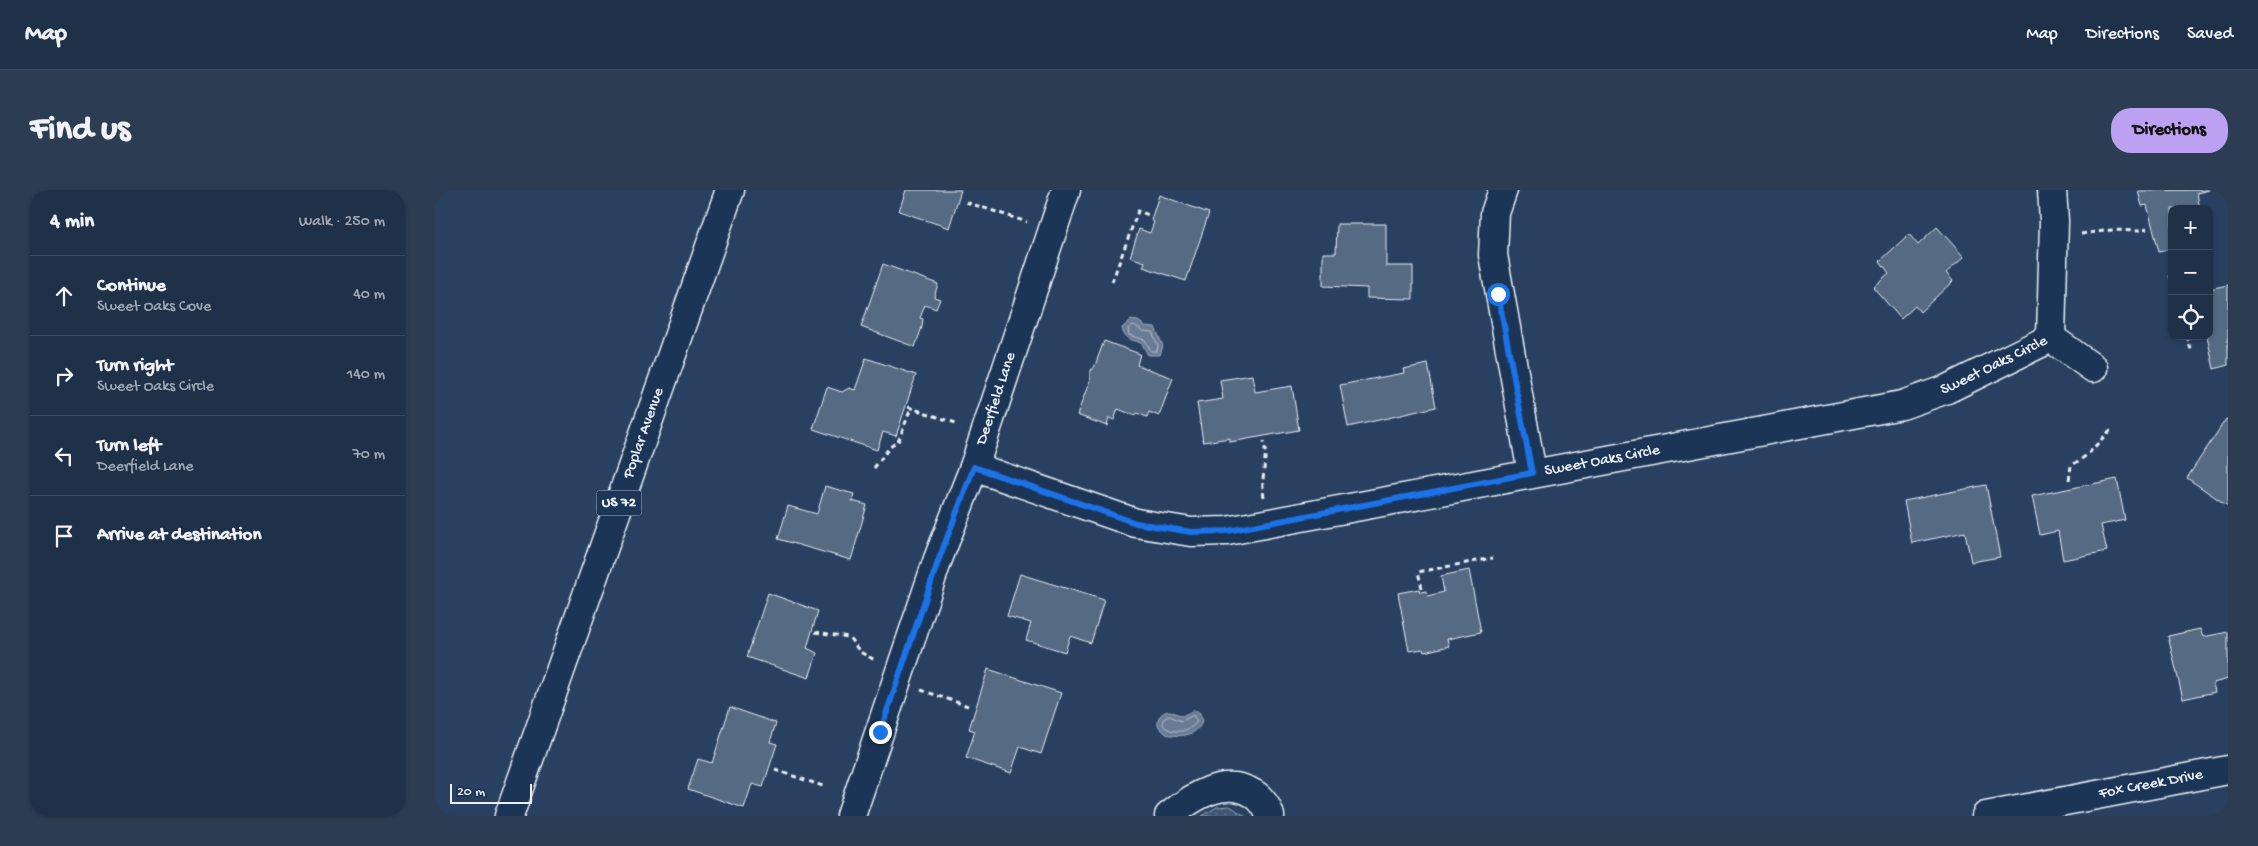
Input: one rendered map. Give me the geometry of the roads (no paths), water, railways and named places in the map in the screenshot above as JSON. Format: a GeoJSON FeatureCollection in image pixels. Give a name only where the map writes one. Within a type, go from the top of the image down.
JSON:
{"type":"FeatureCollection","features":[{"type":"Feature","properties":{"kind":"street","name":"Poplar Avenue"},"geometry":{"type":"LineString","coordinates":[[509,816],[730,190]]}},
{"type":"Feature","properties":{"kind":"street","name":"Deerfield Lane"},"geometry":{"type":"LineString","coordinates":[[853,810],[939,559],[974,467],[1066,190]]}},
{"type":"Feature","properties":{"kind":"street"},"geometry":{"type":"LineString","coordinates":[[1503,190],[1495,213],[1493,255],[1532,473]]}},
{"type":"Feature","properties":{"kind":"street","name":"Sweet Oaks Circle"},"geometry":{"type":"LineString","coordinates":[[974,467],[1136,523],[1191,532],[1227,531],[1902,405],[1947,389],[2051,338],[2054,221],[2052,190]]}},
{"type":"Feature","properties":{"kind":"street"},"geometry":{"type":"LineString","coordinates":[[2051,338],[2093,368]]}},
{"type":"Feature","properties":{"kind":"street","name":"Fox Creek Drive"},"geometry":{"type":"LineString","coordinates":[[1986,816],[2228,770]]}},
{"type":"Feature","properties":{"kind":"street"},"geometry":{"type":"LineString","coordinates":[[1169,816],[1181,806],[1209,791],[1234,786],[1247,789],[1259,796],[1270,816]]}},
{"type":"Feature","properties":{"kind":"water"},"geometry":{"type":"Polygon","coordinates":[[[1131,320],[1138,321],[1145,326],[1155,327],[1163,346],[1160,355],[1148,355],[1142,344],[1125,336],[1122,328],[1131,320]]]}},
{"type":"Feature","properties":{"kind":"water"},"geometry":{"type":"Polygon","coordinates":[[[1194,710],[1200,714],[1202,722],[1196,731],[1187,735],[1176,736],[1166,734],[1158,726],[1159,717],[1165,712],[1171,711],[1182,716],[1194,710]]]}}]}
